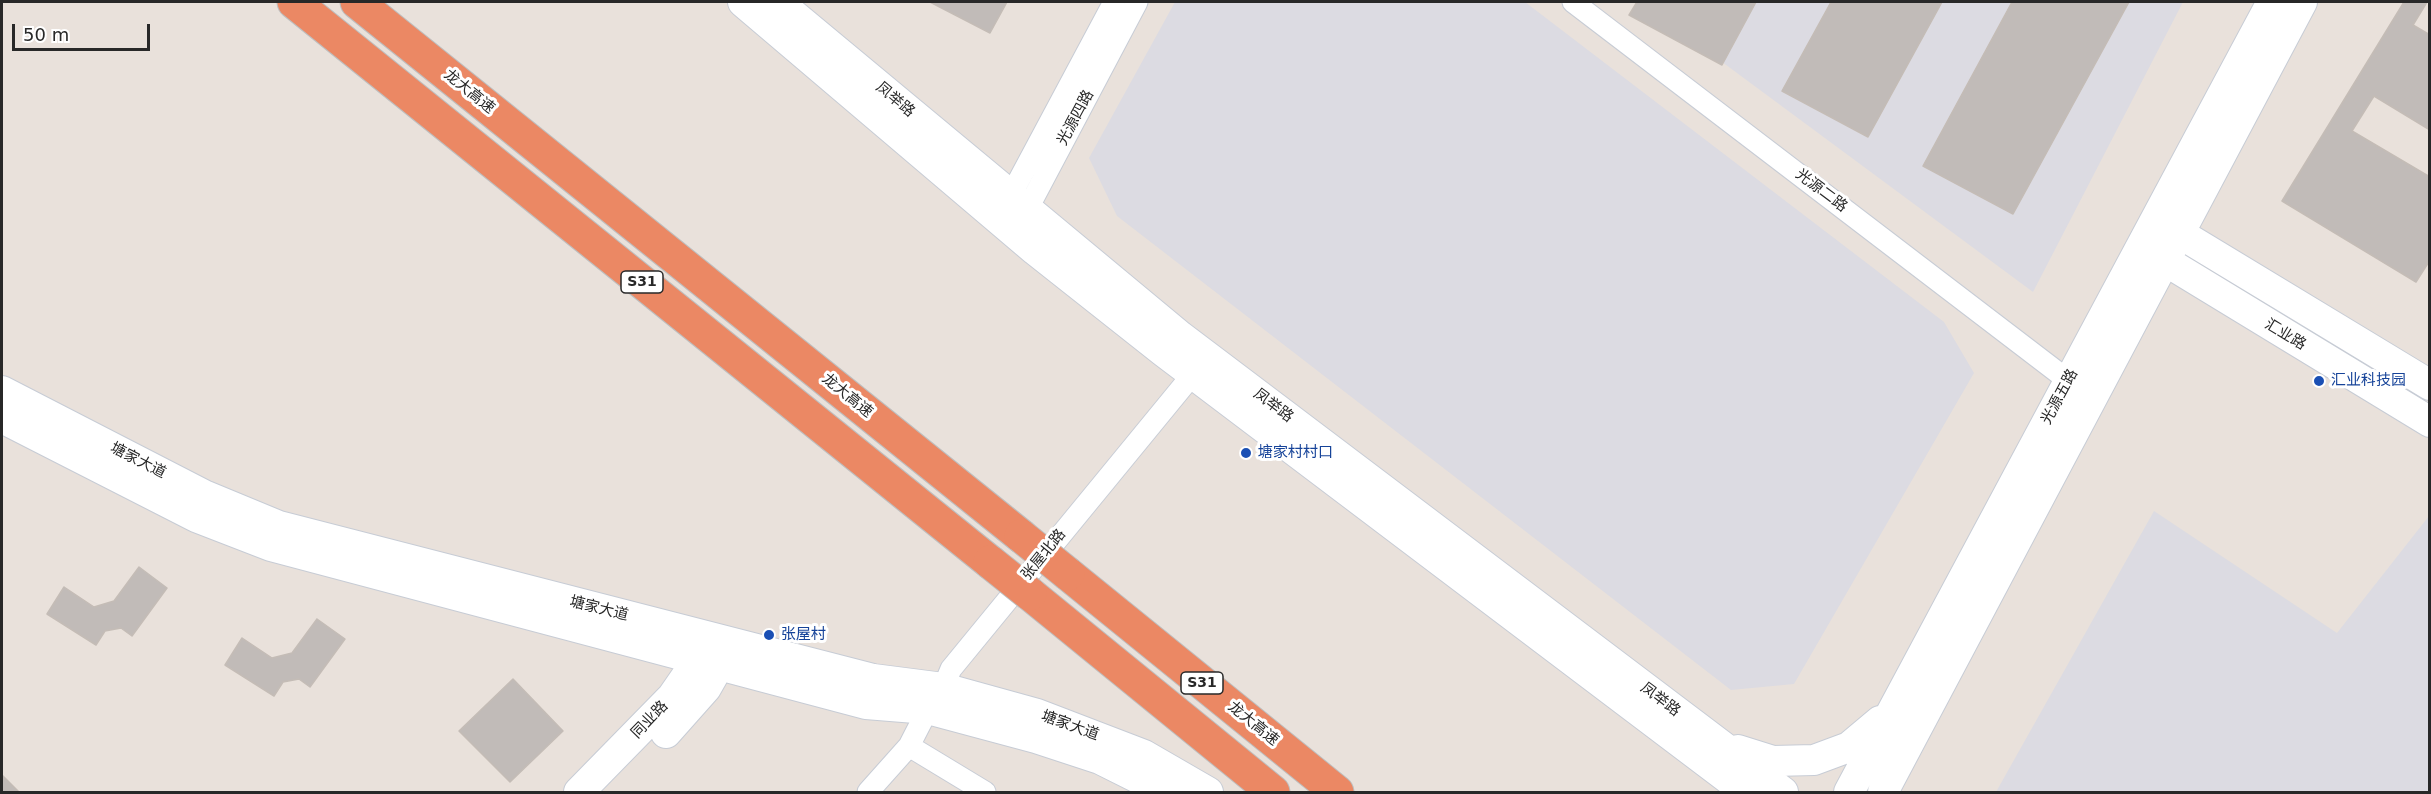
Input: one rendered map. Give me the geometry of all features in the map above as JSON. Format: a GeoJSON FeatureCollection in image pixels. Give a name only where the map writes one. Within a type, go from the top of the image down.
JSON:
{"type":"FeatureCollection","features":[{"type":"Feature","properties":{"kind":"highway","name":"S31"},"geometry":{"type":"LineString","coordinates":[[294,2],[1273,792]]}},
{"type":"Feature","properties":{"kind":"highway","name":"龙大高速"},"geometry":{"type":"LineString","coordinates":[[357,2],[1337,792]]}},
{"type":"Feature","properties":{"kind":"street","name":"凤举路"},"geometry":{"type":"LineString","coordinates":[[742,2],[1010,212],[1180,336],[1783,792]]}},
{"type":"Feature","properties":{"kind":"street","name":"凤举路"},"geometry":{"type":"LineString","coordinates":[[778,2],[1010,212],[1054,265],[1193,374],[1746,792]]}},
{"type":"Feature","properties":{"kind":"street","name":"光源四路"},"geometry":{"type":"LineString","coordinates":[[1010,212],[1114,2]]}},
{"type":"Feature","properties":{"kind":"street","name":"光源四路"},"geometry":{"type":"LineString","coordinates":[[1010,212],[1137,2]]}},
{"type":"Feature","properties":{"kind":"street","name":"光源二路"},"geometry":{"type":"LineString","coordinates":[[1574,2],[2069,381]]}},
{"type":"Feature","properties":{"kind":"street","name":"光源五路"},"geometry":{"type":"LineString","coordinates":[[1883,792],[2160,241],[2272,2]]}},
{"type":"Feature","properties":{"kind":"street","name":"光源五路"},"geometry":{"type":"LineString","coordinates":[[1849,792],[2069,381],[2160,241],[2302,2]]}},
{"type":"Feature","properties":{"kind":"street"},"geometry":{"type":"LineString","coordinates":[[2160,241],[2430,385]]}},
{"type":"Feature","properties":{"kind":"street","name":"汇业路"},"geometry":{"type":"LineString","coordinates":[[2160,241],[2430,422]]}},
{"type":"Feature","properties":{"kind":"street","name":"张屋北路"},"geometry":{"type":"LineString","coordinates":[[868,792],[909,746],[951,669],[1193,374]]}},
{"type":"Feature","properties":{"kind":"street","name":"塘家大道"},"geometry":{"type":"LineString","coordinates":[[2,391],[204,495],[279,526],[710,650],[866,704],[935,699],[1036,714],[1144,755],[1208,792]]}},
{"type":"Feature","properties":{"kind":"street","name":"塘家大道"},"geometry":{"type":"LineString","coordinates":[[2,418],[196,517],[246,538],[297,554],[710,650]]}},
{"type":"Feature","properties":{"kind":"street","name":"同业路"},"geometry":{"type":"LineString","coordinates":[[579,792],[672,697],[710,650]]}},
{"type":"Feature","properties":{"kind":"street","name":"同业路"},"geometry":{"type":"LineString","coordinates":[[607,792],[696,701],[710,650]]}},
{"type":"Feature","properties":{"kind":"street","name":"塘家大道"},"geometry":{"type":"LineString","coordinates":[[935,699],[1036,738],[1100,759],[1166,792]]}},
{"type":"Feature","properties":{"kind":"street"},"geometry":{"type":"LineString","coordinates":[[1705,734],[1740,750],[1773,761],[1814,760],[1849,747],[1877,725],[1898,701]]}},
{"type":"Feature","properties":{"kind":"street"},"geometry":{"type":"LineString","coordinates":[[909,746],[985,792]]}},
{"type":"Feature","properties":{"kind":"shaded area"},"geometry":{"type":"Polygon","coordinates":[[[1175,2],[1525,2],[1944,322],[1974,373],[1794,684],[1731,690],[1117,216],[1089,158],[1175,2]]]}},
{"type":"Feature","properties":{"kind":"shaded area"},"geometry":{"type":"Polygon","coordinates":[[[1641,2],[2183,2],[2033,292],[1641,2]]]}},
{"type":"Feature","properties":{"kind":"shaded area"},"geometry":{"type":"Polygon","coordinates":[[[2154,511],[2337,633],[2429,516],[2429,792],[1996,792],[2154,511]]]}},
{"type":"Feature","properties":{"kind":"building"},"geometry":{"type":"Polygon","coordinates":[[[930,2],[1007,2],[990,33],[930,2]]]}},
{"type":"Feature","properties":{"kind":"building"},"geometry":{"type":"Polygon","coordinates":[[[1637,2],[1756,2],[1722,65],[1629,15],[1637,2]]]}},
{"type":"Feature","properties":{"kind":"building"},"geometry":{"type":"Polygon","coordinates":[[[1831,2],[1942,2],[1868,137],[1782,91],[1831,2]]]}},
{"type":"Feature","properties":{"kind":"building"},"geometry":{"type":"Polygon","coordinates":[[[2012,2],[2129,2],[2013,214],[1923,166],[2012,2]]]}},
{"type":"Feature","properties":{"kind":"building"},"geometry":{"type":"Polygon","coordinates":[[[2404,2],[2427,2],[2413,25],[2430,35],[2430,130],[2374,96],[2352,131],[2430,177],[2430,260],[2416,282],[2282,201],[2404,2]]]}},
{"type":"Feature","properties":{"kind":"building"},"geometry":{"type":"Polygon","coordinates":[[[139,567],[167,588],[132,636],[121,628],[105,631],[96,645],[47,614],[64,587],[94,607],[114,601],[139,567]]]}},
{"type":"Feature","properties":{"kind":"building"},"geometry":{"type":"Polygon","coordinates":[[[317,619],[345,639],[310,687],[299,679],[283,682],[274,696],[225,665],[242,638],[272,658],[292,653],[317,619]]]}},
{"type":"Feature","properties":{"kind":"building"},"geometry":{"type":"Polygon","coordinates":[[[513,679],[563,731],[510,782],[459,731],[513,679]]]}},
{"type":"Feature","properties":{"kind":"building"},"geometry":{"type":"Polygon","coordinates":[[[2,775],[19,792],[2,792],[2,775]]]}},
{"type":"Feature","properties":{"kind":"place","name":"汇业科技园"},"geometry":{"type":"Point","coordinates":[2319,381]}},
{"type":"Feature","properties":{"kind":"place","name":"塘家村村口"},"geometry":{"type":"Point","coordinates":[1246,453]}},
{"type":"Feature","properties":{"kind":"place","name":"张屋村"},"geometry":{"type":"Point","coordinates":[769,635]}}]}
